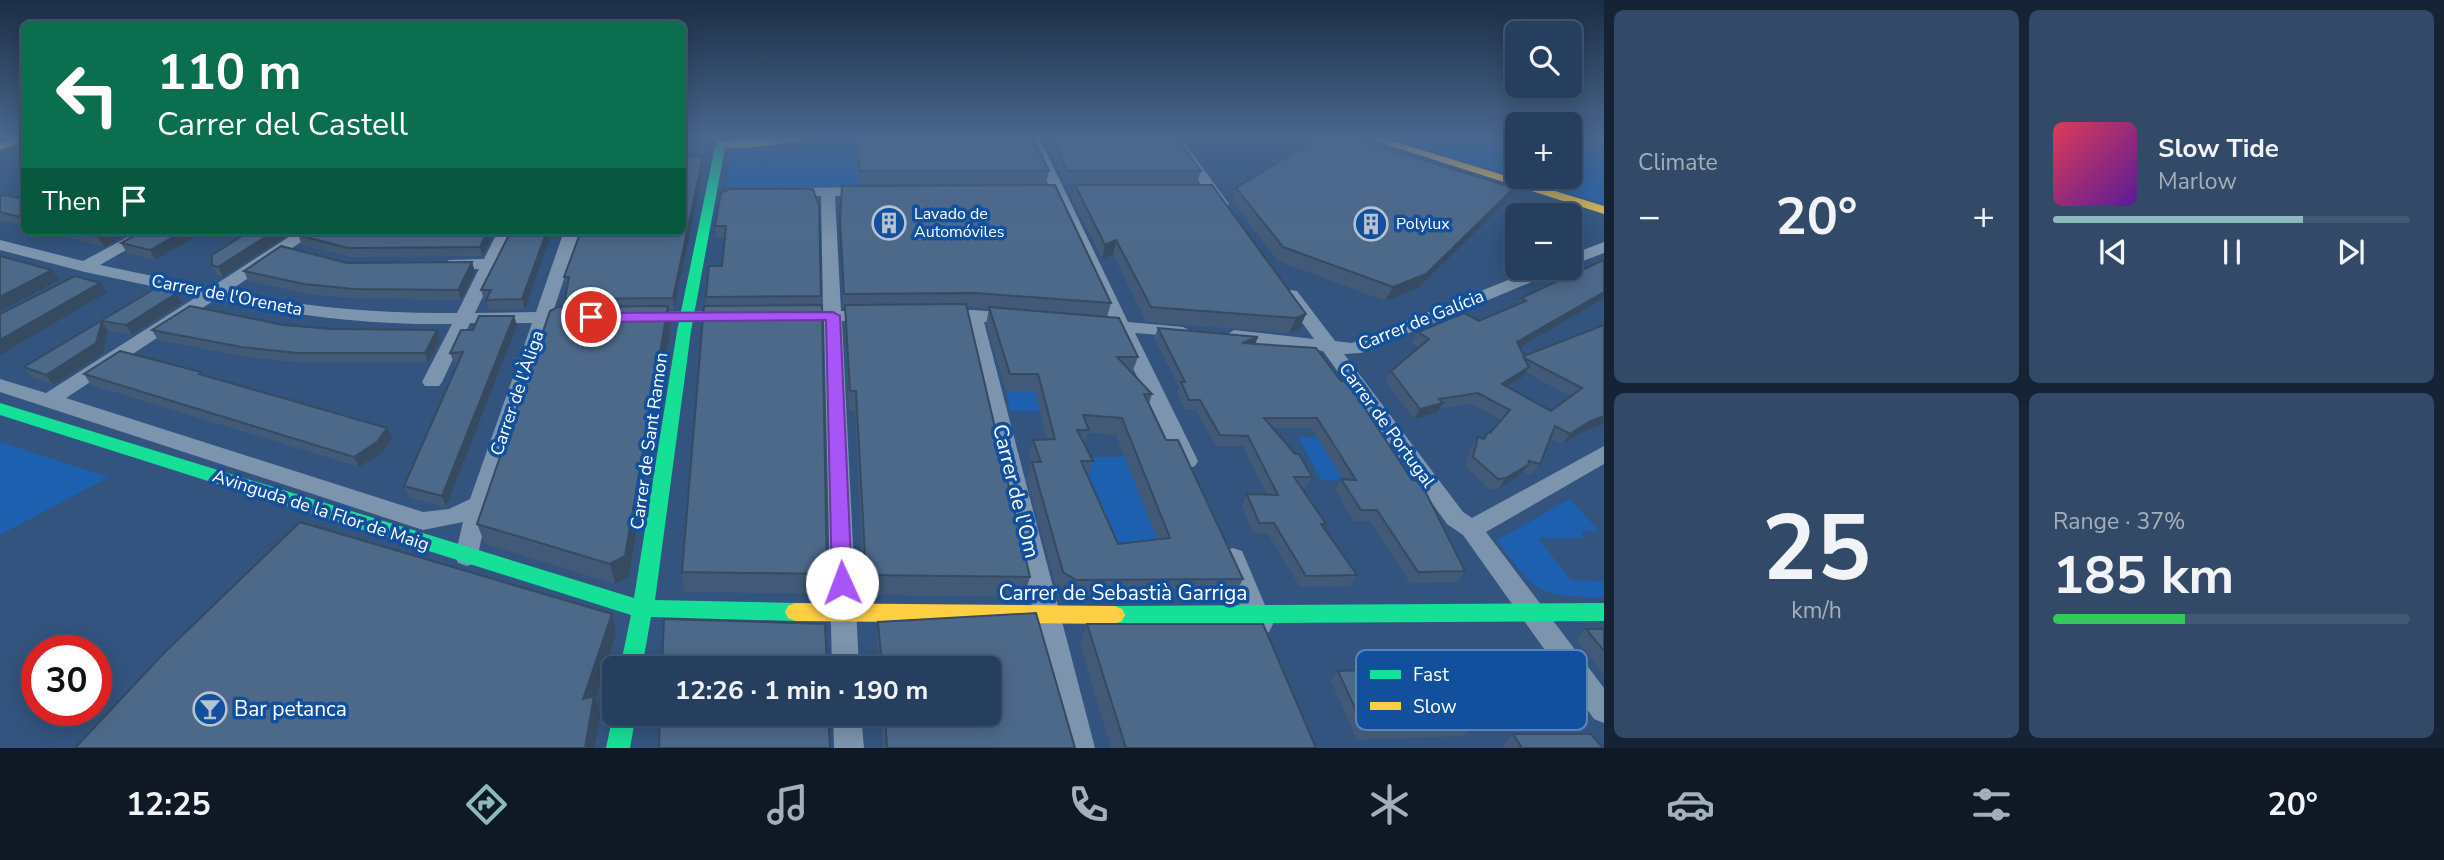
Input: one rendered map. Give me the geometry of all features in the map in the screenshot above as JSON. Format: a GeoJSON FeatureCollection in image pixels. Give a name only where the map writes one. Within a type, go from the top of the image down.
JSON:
{"type":"FeatureCollection","features":[{"type":"Feature","properties":{"kind":"street","name":"Carrer de Sant Ramon"},"geometry":{"type":"LineString","coordinates":[[634,656],[686,316],[716,172]]}},
{"type":"Feature","properties":{"kind":"street"},"geometry":{"type":"LineString","coordinates":[[1051,172],[1121,327],[1129,338],[1195,478]]}},
{"type":"Feature","properties":{"kind":"street"},"geometry":{"type":"LineString","coordinates":[[1199,172],[1229,213]]}},
{"type":"Feature","properties":{"kind":"street"},"geometry":{"type":"LineString","coordinates":[[1481,172],[1604,210]]}},
{"type":"Feature","properties":{"kind":"street"},"geometry":{"type":"LineString","coordinates":[[828,191],[844,656]]}},
{"type":"Feature","properties":{"kind":"street"},"geometry":{"type":"LineString","coordinates":[[779,192],[883,191]]}},
{"type":"Feature","properties":{"kind":"street"},"geometry":{"type":"LineString","coordinates":[[1196,191],[1213,191]]}},
{"type":"Feature","properties":{"kind":"street"},"geometry":{"type":"LineString","coordinates":[[713,193],[730,192]]}},
{"type":"Feature","properties":{"kind":"street"},"geometry":{"type":"LineString","coordinates":[[73,281],[144,235]]}},
{"type":"Feature","properties":{"kind":"street"},"geometry":{"type":"LineString","coordinates":[[49,400],[303,235]]}},
{"type":"Feature","properties":{"kind":"street"},"geometry":{"type":"LineString","coordinates":[[432,382],[504,235]]}},
{"type":"Feature","properties":{"kind":"street","name":"Carrer de l'Àliga"},"geometry":{"type":"LineString","coordinates":[[467,556],[479,504],[571,235]]}},
{"type":"Feature","properties":{"kind":"street","name":"Carrer de l'Oreneta"},"geometry":{"type":"LineString","coordinates":[[0,245],[90,268],[287,309],[397,319],[591,317]]}},
{"type":"Feature","properties":{"kind":"street"},"geometry":{"type":"LineString","coordinates":[[1582,256],[1604,247]]}},
{"type":"Feature","properties":{"kind":"street"},"geometry":{"type":"LineString","coordinates":[[283,248],[310,255]]}},
{"type":"Feature","properties":{"kind":"street"},"geometry":{"type":"LineString","coordinates":[[431,266],[490,264]]}},
{"type":"Feature","properties":{"kind":"street","name":"Carrer de Portugal"},"geometry":{"type":"LineString","coordinates":[[1278,279],[1455,519],[1471,529],[1558,650]]}},
{"type":"Feature","properties":{"kind":"street","name":"Carrer de Galícia"},"geometry":{"type":"LineString","coordinates":[[1078,324],[1212,334],[1354,349],[1523,280]]}},
{"type":"Feature","properties":{"kind":"street"},"geometry":{"type":"LineString","coordinates":[[925,316],[973,315],[1025,320]]}},
{"type":"Feature","properties":{"kind":"street","name":"Carrer de l'Om"},"geometry":{"type":"LineString","coordinates":[[973,315],[1080,748]]}},
{"type":"Feature","properties":{"kind":"street"},"geometry":{"type":"LineString","coordinates":[[631,317],[753,316]]}},
{"type":"Feature","properties":{"kind":"street"},"geometry":{"type":"LineString","coordinates":[[778,316],[887,316]]}},
{"type":"Feature","properties":{"kind":"street","name":"Avinguda de la Flor de Maig"},"geometry":{"type":"LineString","coordinates":[[0,386],[423,521],[453,517],[479,504]]}},
{"type":"Feature","properties":{"kind":"street","name":"Avinguda de la Flor de Maig"},"geometry":{"type":"LineString","coordinates":[[0,409],[467,556],[631,606],[643,607]]}},
{"type":"Feature","properties":{"kind":"street"},"geometry":{"type":"LineString","coordinates":[[1471,529],[1604,454]]}},
{"type":"Feature","properties":{"kind":"street"},"geometry":{"type":"LineString","coordinates":[[1224,540],[1268,643]]}},
{"type":"Feature","properties":{"kind":"street","name":"Carrer de Sebastià Garriga"},"geometry":{"type":"LineString","coordinates":[[643,607],[671,610],[842,610],[1047,615],[1604,612]]}},
{"type":"Feature","properties":{"kind":"street","name":"Carrer de Portugal"},"geometry":{"type":"LineString","coordinates":[[1587,688],[1604,710]]}},
{"type":"Feature","properties":{"kind":"street"},"geometry":{"type":"LineString","coordinates":[[618,748],[622,726]]}},
{"type":"Feature","properties":{"kind":"street"},"geometry":{"type":"LineString","coordinates":[[848,726],[849,748]]}},
{"type":"Feature","properties":{"kind":"shaded area"},"geometry":{"type":"Polygon","coordinates":[[[728,172],[858,172],[860,186],[726,187],[728,172]]]}},
{"type":"Feature","properties":{"kind":"shaded area"},"geometry":{"type":"Polygon","coordinates":[[[1582,172],[1604,172],[1604,204],[1555,189],[1582,189],[1582,172]]]}},
{"type":"Feature","properties":{"kind":"shaded area"},"geometry":{"type":"Polygon","coordinates":[[[1067,390],[1078,411],[1010,411],[1006,391],[1067,390]]]}},
{"type":"Feature","properties":{"kind":"shaded area"},"geometry":{"type":"Polygon","coordinates":[[[1298,437],[1317,437],[1344,480],[1322,481],[1298,437]]]}},
{"type":"Feature","properties":{"kind":"shaded area"},"geometry":{"type":"Polygon","coordinates":[[[0,442],[109,477],[0,535],[0,442]]]}},
{"type":"Feature","properties":{"kind":"shaded area"},"geometry":{"type":"Polygon","coordinates":[[[1077,457],[1125,457],[1165,557],[1112,561],[1077,457]]]}},
{"type":"Feature","properties":{"kind":"shaded area"},"geometry":{"type":"Polygon","coordinates":[[[1570,499],[1599,531],[1580,531],[1584,538],[1538,538],[1571,580],[1604,581],[1604,597],[1564,596],[1540,588],[1521,571],[1497,540],[1570,499]]]}},
{"type":"Feature","properties":{"kind":"building"},"geometry":{"type":"Polygon","coordinates":[[[686,172],[700,172],[673,298],[565,299],[569,277],[564,277],[580,235],[686,235],[686,172]]]}},
{"type":"Feature","properties":{"kind":"building","name":"Polylux"},"geometry":{"type":"Polygon","coordinates":[[[1263,172],[1461,172],[1505,185],[1505,189],[1513,189],[1426,274],[1393,287],[1283,247],[1236,188],[1263,172]]]}},
{"type":"Feature","properties":{"kind":"building"},"geometry":{"type":"Polygon","coordinates":[[[1055,185],[1111,303],[975,293],[844,294],[840,221],[842,186],[1055,185]]]}},
{"type":"Feature","properties":{"kind":"building"},"geometry":{"type":"Polygon","coordinates":[[[1075,185],[1212,185],[1306,314],[1296,318],[1151,307],[1116,240],[1105,245],[1075,185]]]}},
{"type":"Feature","properties":{"kind":"building"},"geometry":{"type":"Polygon","coordinates":[[[729,189],[813,189],[819,206],[821,296],[706,297],[709,266],[722,266],[726,226],[715,226],[721,193],[729,189]]]}},
{"type":"Feature","properties":{"kind":"building"},"geometry":{"type":"Polygon","coordinates":[[[0,196],[21,198],[21,217],[0,212],[0,196]]]}},
{"type":"Feature","properties":{"kind":"building"},"geometry":{"type":"Polygon","coordinates":[[[136,235],[177,235],[150,250],[121,243],[136,235]]]}},
{"type":"Feature","properties":{"kind":"building"},"geometry":{"type":"Polygon","coordinates":[[[244,235],[269,235],[218,267],[212,265],[212,255],[244,235]]]}},
{"type":"Feature","properties":{"kind":"building"},"geometry":{"type":"Polygon","coordinates":[[[298,235],[486,235],[480,247],[348,248],[298,235]]]}},
{"type":"Feature","properties":{"kind":"building"},"geometry":{"type":"Polygon","coordinates":[[[509,235],[546,235],[522,299],[486,300],[491,290],[481,290],[509,235]]]}},
{"type":"Feature","properties":{"kind":"building"},"geometry":{"type":"Polygon","coordinates":[[[281,246],[347,263],[472,262],[458,290],[354,289],[304,284],[244,271],[281,246]]]}},
{"type":"Feature","properties":{"kind":"building"},"geometry":{"type":"Polygon","coordinates":[[[0,256],[52,270],[0,297],[0,256]]]}},
{"type":"Feature","properties":{"kind":"building"},"geometry":{"type":"Polygon","coordinates":[[[1604,260],[1604,292],[1517,342],[1524,356],[1604,325],[1604,416],[1570,434],[1555,426],[1540,464],[1529,461],[1528,465],[1506,478],[1498,479],[1473,457],[1478,437],[1484,439],[1510,410],[1478,393],[1439,399],[1443,403],[1420,409],[1391,371],[1429,339],[1418,332],[1464,313],[1479,321],[1526,301],[1521,298],[1560,280],[1582,280],[1582,270],[1604,260]],[[1524,358],[1529,367],[1502,384],[1551,411],[1582,388],[1524,358]]]}},
{"type":"Feature","properties":{"kind":"building"},"geometry":{"type":"Polygon","coordinates":[[[75,276],[100,283],[0,340],[0,314],[75,276]]]}},
{"type":"Feature","properties":{"kind":"building"},"geometry":{"type":"Polygon","coordinates":[[[156,288],[177,293],[126,325],[102,321],[96,343],[46,375],[24,367],[156,288]]]}},
{"type":"Feature","properties":{"kind":"building"},"geometry":{"type":"Polygon","coordinates":[[[966,304],[1030,577],[866,575],[856,391],[850,391],[845,305],[966,304]]]}},
{"type":"Feature","properties":{"kind":"building"},"geometry":{"type":"Polygon","coordinates":[[[822,305],[827,574],[682,572],[704,306],[822,305]]]}},
{"type":"Feature","properties":{"kind":"building"},"geometry":{"type":"Polygon","coordinates":[[[190,306],[283,325],[332,329],[437,330],[425,353],[297,353],[241,347],[152,330],[190,306]]]}},
{"type":"Feature","properties":{"kind":"building"},"geometry":{"type":"Polygon","coordinates":[[[668,306],[625,556],[610,564],[477,524],[550,311],[558,307],[668,306]]]}},
{"type":"Feature","properties":{"kind":"building"},"geometry":{"type":"Polygon","coordinates":[[[989,307],[1119,318],[1138,357],[1117,357],[1152,394],[1144,394],[1166,440],[1178,440],[1243,579],[1076,580],[1063,572],[1032,462],[1041,462],[1033,440],[1055,439],[1038,374],[1010,374],[989,307]],[[1083,415],[1089,430],[1077,430],[1093,461],[1081,461],[1118,544],[1170,538],[1122,418],[1083,415]]]}},
{"type":"Feature","properties":{"kind":"building"},"geometry":{"type":"Polygon","coordinates":[[[479,316],[514,316],[442,496],[404,486],[463,352],[450,353],[461,330],[473,330],[479,316]]]}},
{"type":"Feature","properties":{"kind":"building"},"geometry":{"type":"Polygon","coordinates":[[[1158,328],[1258,337],[1242,343],[1316,348],[1341,381],[1347,381],[1412,480],[1420,481],[1465,571],[1418,572],[1377,510],[1361,510],[1341,479],[1356,480],[1317,418],[1264,418],[1295,454],[1299,454],[1312,477],[1294,477],[1326,524],[1321,524],[1357,575],[1306,576],[1274,523],[1259,523],[1247,494],[1278,495],[1248,436],[1220,435],[1200,400],[1189,400],[1181,382],[1185,382],[1158,328]]]}},
{"type":"Feature","properties":{"kind":"building"},"geometry":{"type":"Polygon","coordinates":[[[120,351],[201,372],[199,374],[387,428],[377,442],[354,457],[84,374],[120,351]]]}},
{"type":"Feature","properties":{"kind":"building"},"geometry":{"type":"Polygon","coordinates":[[[300,522],[612,614],[583,699],[594,696],[585,748],[75,748],[96,726],[112,726],[112,709],[165,652],[300,522]]]}},
{"type":"Feature","properties":{"kind":"building"},"geometry":{"type":"Polygon","coordinates":[[[1036,613],[1075,748],[887,748],[886,726],[1001,726],[1001,656],[881,656],[878,622],[1036,613]]]}},
{"type":"Feature","properties":{"kind":"building"},"geometry":{"type":"Polygon","coordinates":[[[664,619],[825,624],[826,656],[662,656],[664,619]]]}},
{"type":"Feature","properties":{"kind":"building"},"geometry":{"type":"Polygon","coordinates":[[[1087,624],[1263,624],[1316,748],[1126,748],[1087,624]]]}},
{"type":"Feature","properties":{"kind":"building"},"geometry":{"type":"Polygon","coordinates":[[[1586,629],[1604,629],[1604,651],[1586,629]]]}},
{"type":"Feature","properties":{"kind":"building"},"geometry":{"type":"Polygon","coordinates":[[[1356,670],[1356,710],[1338,671],[1356,670]]]}},
{"type":"Feature","properties":{"kind":"building"},"geometry":{"type":"Polygon","coordinates":[[[660,726],[829,726],[830,748],[659,748],[660,726]]]}},
{"type":"Feature","properties":{"kind":"building"},"geometry":{"type":"Polygon","coordinates":[[[1513,734],[1591,734],[1603,748],[1522,748],[1513,734]]]}},
{"type":"Feature","properties":{"kind":"traffic: fast"},"geometry":{"type":"LineString","coordinates":[[633,656],[649,576],[684,331],[715,172]]}},
{"type":"Feature","properties":{"kind":"traffic: fast"},"geometry":{"type":"LineString","coordinates":[[0,409],[631,606],[671,610],[795,612]]}},
{"type":"Feature","properties":{"kind":"traffic: fast"},"geometry":{"type":"LineString","coordinates":[[1115,615],[1604,612]]}},
{"type":"Feature","properties":{"kind":"traffic: fast"},"geometry":{"type":"LineString","coordinates":[[618,748],[622,726]]}},
{"type":"Feature","properties":{"kind":"traffic: slow"},"geometry":{"type":"LineString","coordinates":[[1481,172],[1604,210]]}},
{"type":"Feature","properties":{"kind":"traffic: slow"},"geometry":{"type":"LineString","coordinates":[[795,612],[1115,615]]}},
{"type":"Feature","properties":{"kind":"place","name":"Lavado de Automóviles"},"geometry":{"type":"Point","coordinates":[889,223]}},
{"type":"Feature","properties":{"kind":"place","name":"Polylux"},"geometry":{"type":"Point","coordinates":[1371,224]}},
{"type":"Feature","properties":{"kind":"place","name":"Bar petanca"},"geometry":{"type":"Point","coordinates":[210,709]}},
{"type":"Feature","properties":{"kind":"route"},"geometry":{"type":"LineString","coordinates":[[591,317],[833,316],[842,583]]}}]}
